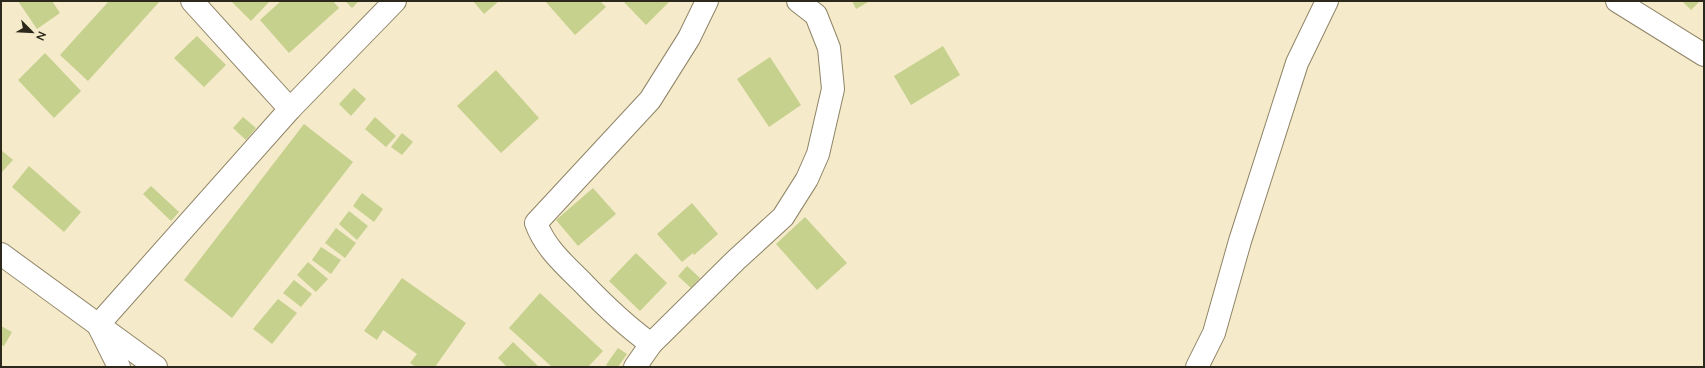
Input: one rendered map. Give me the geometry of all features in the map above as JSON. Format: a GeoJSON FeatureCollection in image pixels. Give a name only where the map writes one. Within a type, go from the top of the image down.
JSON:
{"type":"FeatureCollection","features":[{"type":"Feature","properties":{"kind":"street"},"geometry":{"type":"LineString","coordinates":[[192,1],[290,109]]}},
{"type":"Feature","properties":{"kind":"street"},"geometry":{"type":"LineString","coordinates":[[98,325],[290,109],[395,1]]}},
{"type":"Feature","properties":{"kind":"street"},"geometry":{"type":"LineString","coordinates":[[651,344],[629,328],[555,255],[541,236],[536,223],[650,100],[689,38],[707,1]]}},
{"type":"Feature","properties":{"kind":"street"},"geometry":{"type":"LineString","coordinates":[[634,367],[651,344],[736,260],[783,217],[807,179],[818,154],[833,89],[829,48],[816,15],[798,1]]}},
{"type":"Feature","properties":{"kind":"street"},"geometry":{"type":"LineString","coordinates":[[1197,367],[1214,333],[1240,241],[1297,62],[1327,1]]}},
{"type":"Feature","properties":{"kind":"street"},"geometry":{"type":"LineString","coordinates":[[1617,1],[1704,55]]}},
{"type":"Feature","properties":{"kind":"street"},"geometry":{"type":"LineString","coordinates":[[1,254],[156,367]]}},
{"type":"Feature","properties":{"kind":"street"},"geometry":{"type":"LineString","coordinates":[[98,325],[119,367]]}},
{"type":"Feature","properties":{"kind":"building"},"geometry":{"type":"Polygon","coordinates":[[[18,1],[52,1],[60,13],[37,29],[18,1]]]}},
{"type":"Feature","properties":{"kind":"building"},"geometry":{"type":"Polygon","coordinates":[[[109,1],[160,1],[88,81],[60,55],[109,1]]]}},
{"type":"Feature","properties":{"kind":"building"},"geometry":{"type":"Polygon","coordinates":[[[231,1],[270,1],[251,21],[231,1]]]}},
{"type":"Feature","properties":{"kind":"building"},"geometry":{"type":"Polygon","coordinates":[[[281,1],[333,1],[339,8],[289,53],[260,20],[281,1]]]}},
{"type":"Feature","properties":{"kind":"building"},"geometry":{"type":"Polygon","coordinates":[[[345,1],[359,1],[352,8],[345,1]]]}},
{"type":"Feature","properties":{"kind":"building"},"geometry":{"type":"Polygon","coordinates":[[[473,1],[499,1],[484,14],[473,1]]]}},
{"type":"Feature","properties":{"kind":"building"},"geometry":{"type":"Polygon","coordinates":[[[545,1],[600,1],[606,7],[575,35],[545,1]]]}},
{"type":"Feature","properties":{"kind":"building"},"geometry":{"type":"Polygon","coordinates":[[[623,1],[670,1],[646,25],[623,1]]]}},
{"type":"Feature","properties":{"kind":"building"},"geometry":{"type":"Polygon","coordinates":[[[852,1],[870,1],[856,9],[852,1]]]}},
{"type":"Feature","properties":{"kind":"building"},"geometry":{"type":"Polygon","coordinates":[[[1682,1],[1700,1],[1691,10],[1682,1]]]}},
{"type":"Feature","properties":{"kind":"building"},"geometry":{"type":"Polygon","coordinates":[[[197,36],[226,65],[204,87],[174,58],[197,36]]]}},
{"type":"Feature","properties":{"kind":"building"},"geometry":{"type":"Polygon","coordinates":[[[943,46],[960,75],[911,105],[894,76],[943,46]]]}},
{"type":"Feature","properties":{"kind":"building"},"geometry":{"type":"Polygon","coordinates":[[[45,53],[81,91],[54,118],[18,80],[45,53]]]}},
{"type":"Feature","properties":{"kind":"building"},"geometry":{"type":"Polygon","coordinates":[[[770,57],[801,105],[769,127],[737,79],[770,57]]]}},
{"type":"Feature","properties":{"kind":"building"},"geometry":{"type":"Polygon","coordinates":[[[496,70],[539,118],[501,153],[457,106],[496,70]]]}},
{"type":"Feature","properties":{"kind":"building"},"geometry":{"type":"Polygon","coordinates":[[[354,88],[366,99],[351,116],[339,104],[354,88]]]}},
{"type":"Feature","properties":{"kind":"building"},"geometry":{"type":"Polygon","coordinates":[[[243,117],[256,128],[246,140],[233,128],[243,117]]]}},
{"type":"Feature","properties":{"kind":"building"},"geometry":{"type":"Polygon","coordinates":[[[375,117],[396,136],[386,147],[365,129],[375,117]]]}},
{"type":"Feature","properties":{"kind":"building"},"geometry":{"type":"Polygon","coordinates":[[[304,124],[353,162],[232,318],[184,280],[304,124]]]}},
{"type":"Feature","properties":{"kind":"building"},"geometry":{"type":"Polygon","coordinates":[[[402,133],[413,142],[402,155],[391,147],[402,133]]]}},
{"type":"Feature","properties":{"kind":"building"},"geometry":{"type":"Polygon","coordinates":[[[1,150],[13,160],[1,173],[1,150]]]}},
{"type":"Feature","properties":{"kind":"building"},"geometry":{"type":"Polygon","coordinates":[[[29,166],[81,212],[64,232],[12,187],[29,166]]]}},
{"type":"Feature","properties":{"kind":"building"},"geometry":{"type":"Polygon","coordinates":[[[151,186],[179,212],[171,221],[143,194],[151,186]]]}},
{"type":"Feature","properties":{"kind":"building"},"geometry":{"type":"Polygon","coordinates":[[[593,188],[616,214],[578,246],[556,220],[593,188]]]}},
{"type":"Feature","properties":{"kind":"building"},"geometry":{"type":"Polygon","coordinates":[[[362,193],[383,209],[374,222],[353,206],[362,193]]]}},
{"type":"Feature","properties":{"kind":"building"},"geometry":{"type":"Polygon","coordinates":[[[692,203],[718,234],[694,255],[693,253],[682,262],[657,234],[692,203]]]}},
{"type":"Feature","properties":{"kind":"building"},"geometry":{"type":"Polygon","coordinates":[[[349,211],[368,226],[357,240],[339,224],[349,211]]]}},
{"type":"Feature","properties":{"kind":"building"},"geometry":{"type":"Polygon","coordinates":[[[805,217],[847,263],[817,290],[776,244],[805,217]]]}},
{"type":"Feature","properties":{"kind":"building"},"geometry":{"type":"Polygon","coordinates":[[[336,228],[356,243],[345,258],[325,243],[336,228]]]}},
{"type":"Feature","properties":{"kind":"building"},"geometry":{"type":"Polygon","coordinates":[[[321,247],[341,260],[331,274],[312,260],[321,247]]]}},
{"type":"Feature","properties":{"kind":"building"},"geometry":{"type":"Polygon","coordinates":[[[636,253],[667,283],[640,311],[609,281],[636,253]]]}},
{"type":"Feature","properties":{"kind":"building"},"geometry":{"type":"Polygon","coordinates":[[[308,262],[328,279],[316,292],[297,275],[308,262]]]}},
{"type":"Feature","properties":{"kind":"building"},"geometry":{"type":"Polygon","coordinates":[[[687,266],[700,278],[691,288],[678,276],[687,266]]]}},
{"type":"Feature","properties":{"kind":"building"},"geometry":{"type":"Polygon","coordinates":[[[402,278],[466,323],[435,367],[416,367],[410,363],[417,354],[383,330],[377,340],[364,331],[402,278]]]}},
{"type":"Feature","properties":{"kind":"building"},"geometry":{"type":"Polygon","coordinates":[[[294,280],[312,294],[301,307],[283,293],[294,280]]]}},
{"type":"Feature","properties":{"kind":"building"},"geometry":{"type":"Polygon","coordinates":[[[540,293],[603,351],[588,367],[552,367],[509,328],[540,293]]]}},
{"type":"Feature","properties":{"kind":"building"},"geometry":{"type":"Polygon","coordinates":[[[278,299],[297,313],[272,344],[253,329],[278,299]]]}},
{"type":"Feature","properties":{"kind":"building"},"geometry":{"type":"Polygon","coordinates":[[[1,326],[12,332],[4,346],[1,345],[1,326]]]}},
{"type":"Feature","properties":{"kind":"building"},"geometry":{"type":"Polygon","coordinates":[[[513,342],[539,367],[507,367],[498,358],[513,342]]]}},
{"type":"Feature","properties":{"kind":"building"},"geometry":{"type":"Polygon","coordinates":[[[618,348],[627,354],[618,367],[609,367],[606,365],[618,348]]]}}]}
